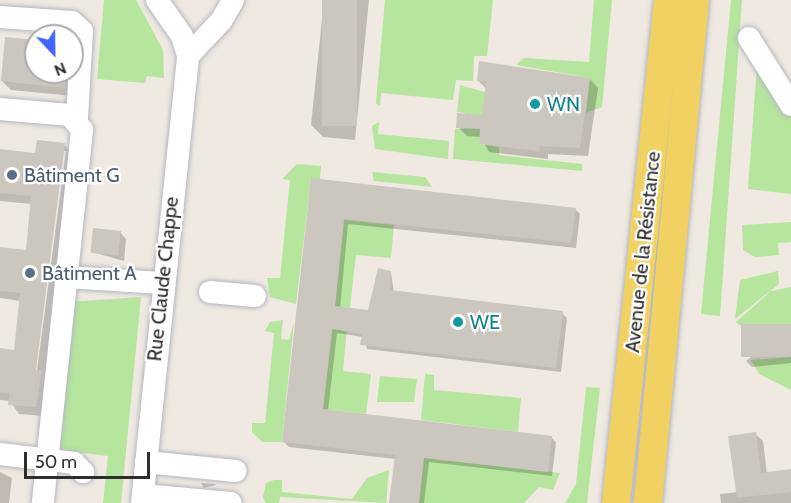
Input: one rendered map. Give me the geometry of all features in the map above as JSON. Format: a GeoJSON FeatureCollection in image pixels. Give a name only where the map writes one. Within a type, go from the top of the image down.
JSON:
{"type":"FeatureCollection","features":[{"type":"Feature","properties":{"kind":"main road","name":"Avenue de la Résistance"},"geometry":{"type":"LineString","coordinates":[[616,503],[668,0]]}},
{"type":"Feature","properties":{"kind":"main road","name":"Avenue de la Résistance"},"geometry":{"type":"LineString","coordinates":[[648,503],[696,0]]}},
{"type":"Feature","properties":{"kind":"lane"},"geometry":{"type":"LineString","coordinates":[[157,0],[182,36],[188,56],[221,21],[233,0]]}},
{"type":"Feature","properties":{"kind":"lane"},"geometry":{"type":"LineString","coordinates":[[0,17],[78,26],[85,42],[86,143],[82,188],[67,278],[43,503]]}},
{"type":"Feature","properties":{"kind":"lane"},"geometry":{"type":"LineString","coordinates":[[749,38],[791,105]]}},
{"type":"Feature","properties":{"kind":"lane","name":"Rue Claude Chappe"},"geometry":{"type":"LineString","coordinates":[[143,499],[161,283],[188,56]]}},
{"type":"Feature","properties":{"kind":"lane"},"geometry":{"type":"LineString","coordinates":[[0,109],[84,107]]}},
{"type":"Feature","properties":{"kind":"lane"},"geometry":{"type":"LineString","coordinates":[[67,278],[161,283]]}},
{"type":"Feature","properties":{"kind":"lane"},"geometry":{"type":"LineString","coordinates":[[210,292],[255,296]]}},
{"type":"Feature","properties":{"kind":"lane"},"geometry":{"type":"LineString","coordinates":[[0,454],[74,463],[83,472]]}},
{"type":"Feature","properties":{"kind":"lane"},"geometry":{"type":"LineString","coordinates":[[146,462],[236,471]]}},
{"type":"Feature","properties":{"kind":"lane"},"geometry":{"type":"LineString","coordinates":[[143,499],[231,503]]}},
{"type":"Feature","properties":{"kind":"green space"},"geometry":{"type":"Polygon","coordinates":[[[104,0],[136,0],[163,50],[164,78],[147,76],[145,83],[97,79],[104,0]]]}},
{"type":"Feature","properties":{"kind":"green space"},"geometry":{"type":"Polygon","coordinates":[[[385,0],[493,0],[487,56],[474,56],[473,81],[456,80],[453,100],[381,93],[380,106],[376,103],[385,0]]]}},
{"type":"Feature","properties":{"kind":"green space"},"geometry":{"type":"Polygon","coordinates":[[[594,0],[612,0],[602,107],[586,113],[590,78],[516,65],[524,58],[589,62],[594,0]]]}},
{"type":"Feature","properties":{"kind":"green space"},"geometry":{"type":"Polygon","coordinates":[[[731,0],[742,0],[720,316],[701,314],[731,0]]]}},
{"type":"Feature","properties":{"kind":"green space"},"geometry":{"type":"Polygon","coordinates":[[[757,65],[791,117],[791,194],[748,189],[757,65]]]}},
{"type":"Feature","properties":{"kind":"green space"},"geometry":{"type":"Polygon","coordinates":[[[460,85],[485,92],[479,144],[499,147],[499,155],[582,164],[582,171],[453,159],[455,129],[464,129],[465,113],[457,112],[460,85]]]}},
{"type":"Feature","properties":{"kind":"green space"},"geometry":{"type":"Polygon","coordinates":[[[379,122],[378,134],[449,141],[448,159],[375,149],[372,126],[379,122]]]}},
{"type":"Feature","properties":{"kind":"green space"},"geometry":{"type":"Polygon","coordinates":[[[297,164],[321,166],[320,179],[311,179],[296,304],[270,297],[267,278],[280,278],[290,180],[282,179],[297,164]]]}},
{"type":"Feature","properties":{"kind":"green space"},"geometry":{"type":"Polygon","coordinates":[[[372,172],[425,177],[432,187],[374,181],[372,172]]]}},
{"type":"Feature","properties":{"kind":"green space"},"geometry":{"type":"Polygon","coordinates":[[[344,220],[394,225],[391,258],[356,255],[350,308],[335,306],[344,220]]]}},
{"type":"Feature","properties":{"kind":"green space"},"geometry":{"type":"Polygon","coordinates":[[[791,222],[791,242],[778,243],[779,255],[755,257],[743,250],[742,225],[791,222]]]}},
{"type":"Feature","properties":{"kind":"green space"},"geometry":{"type":"Polygon","coordinates":[[[778,271],[779,284],[735,319],[740,280],[778,271]]]}},
{"type":"Feature","properties":{"kind":"green space"},"geometry":{"type":"Polygon","coordinates":[[[791,287],[791,324],[745,329],[736,322],[771,291],[791,287]]]}},
{"type":"Feature","properties":{"kind":"green space"},"geometry":{"type":"Polygon","coordinates":[[[141,297],[121,503],[103,503],[108,456],[49,449],[69,302],[141,297]]]}},
{"type":"Feature","properties":{"kind":"green space"},"geometry":{"type":"Polygon","coordinates":[[[334,316],[348,317],[343,371],[371,374],[366,414],[323,409],[334,316]]]}},
{"type":"Feature","properties":{"kind":"green space"},"geometry":{"type":"Polygon","coordinates":[[[283,320],[281,339],[289,340],[294,321],[282,442],[262,442],[252,432],[252,423],[265,423],[274,333],[265,331],[270,322],[283,320]]]}},
{"type":"Feature","properties":{"kind":"green space"},"geometry":{"type":"Polygon","coordinates":[[[791,357],[791,390],[759,374],[751,360],[791,357]]]}},
{"type":"Feature","properties":{"kind":"green space"},"geometry":{"type":"Polygon","coordinates":[[[425,374],[434,375],[434,390],[521,398],[518,432],[421,420],[425,374]]]}},
{"type":"Feature","properties":{"kind":"green space"},"geometry":{"type":"Polygon","coordinates":[[[380,376],[417,379],[414,402],[377,402],[380,376]]]}},
{"type":"Feature","properties":{"kind":"green space"},"geometry":{"type":"Polygon","coordinates":[[[586,387],[600,388],[587,503],[565,503],[576,484],[586,387]]]}},
{"type":"Feature","properties":{"kind":"green space"},"geometry":{"type":"Polygon","coordinates":[[[417,457],[560,473],[553,490],[539,487],[524,503],[419,503],[417,457]]]}},
{"type":"Feature","properties":{"kind":"green space"},"geometry":{"type":"Polygon","coordinates":[[[389,470],[386,503],[280,497],[279,503],[266,503],[263,497],[266,483],[282,480],[282,492],[352,499],[367,478],[389,470]]]}},
{"type":"Feature","properties":{"kind":"building"},"geometry":{"type":"Polygon","coordinates":[[[322,0],[357,0],[357,126],[322,126],[322,0]]]}},
{"type":"Feature","properties":{"kind":"building"},"geometry":{"type":"Polygon","coordinates":[[[5,37],[24,39],[24,84],[1,81],[5,37]]]}},
{"type":"Feature","properties":{"kind":"building","name":"WN"},"geometry":{"type":"Polygon","coordinates":[[[479,61],[590,78],[580,148],[540,146],[539,151],[479,144],[480,129],[456,128],[457,113],[482,115],[486,82],[477,81],[479,61]]]}},
{"type":"Feature","properties":{"kind":"building"},"geometry":{"type":"Polygon","coordinates":[[[28,84],[65,84],[65,88],[28,84]]]}},
{"type":"Feature","properties":{"kind":"building","name":"Bâtiment A"},"geometry":{"type":"Polygon","coordinates":[[[37,140],[65,143],[36,370],[42,370],[36,407],[8,405],[10,393],[0,392],[0,348],[14,350],[20,293],[0,291],[0,247],[26,250],[31,196],[0,193],[0,149],[35,153],[37,140]]]}},
{"type":"Feature","properties":{"kind":"building"},"geometry":{"type":"Polygon","coordinates":[[[311,178],[576,208],[571,243],[344,219],[335,306],[368,310],[378,268],[391,271],[390,290],[563,311],[556,368],[360,345],[362,334],[332,329],[323,409],[552,436],[548,472],[424,458],[419,503],[389,503],[395,455],[282,442],[311,178]]]}},
{"type":"Feature","properties":{"kind":"building"},"geometry":{"type":"Polygon","coordinates":[[[93,228],[121,231],[118,256],[90,253],[93,228]]]}},
{"type":"Feature","properties":{"kind":"building"},"geometry":{"type":"Polygon","coordinates":[[[741,324],[791,324],[791,357],[741,357],[741,324]]]}},
{"type":"Feature","properties":{"kind":"building"},"geometry":{"type":"Polygon","coordinates":[[[756,432],[761,473],[791,469],[791,492],[737,498],[728,436],[756,432]]]}},
{"type":"Feature","properties":{"kind":"place","name":"WN"},"geometry":{"type":"Point","coordinates":[535,104]}},
{"type":"Feature","properties":{"kind":"place","name":"Bâtiment G"},"geometry":{"type":"Point","coordinates":[12,175]}},
{"type":"Feature","properties":{"kind":"place","name":"Bâtiment A"},"geometry":{"type":"Point","coordinates":[30,273]}},
{"type":"Feature","properties":{"kind":"place","name":"WE"},"geometry":{"type":"Point","coordinates":[458,322]}}]}
